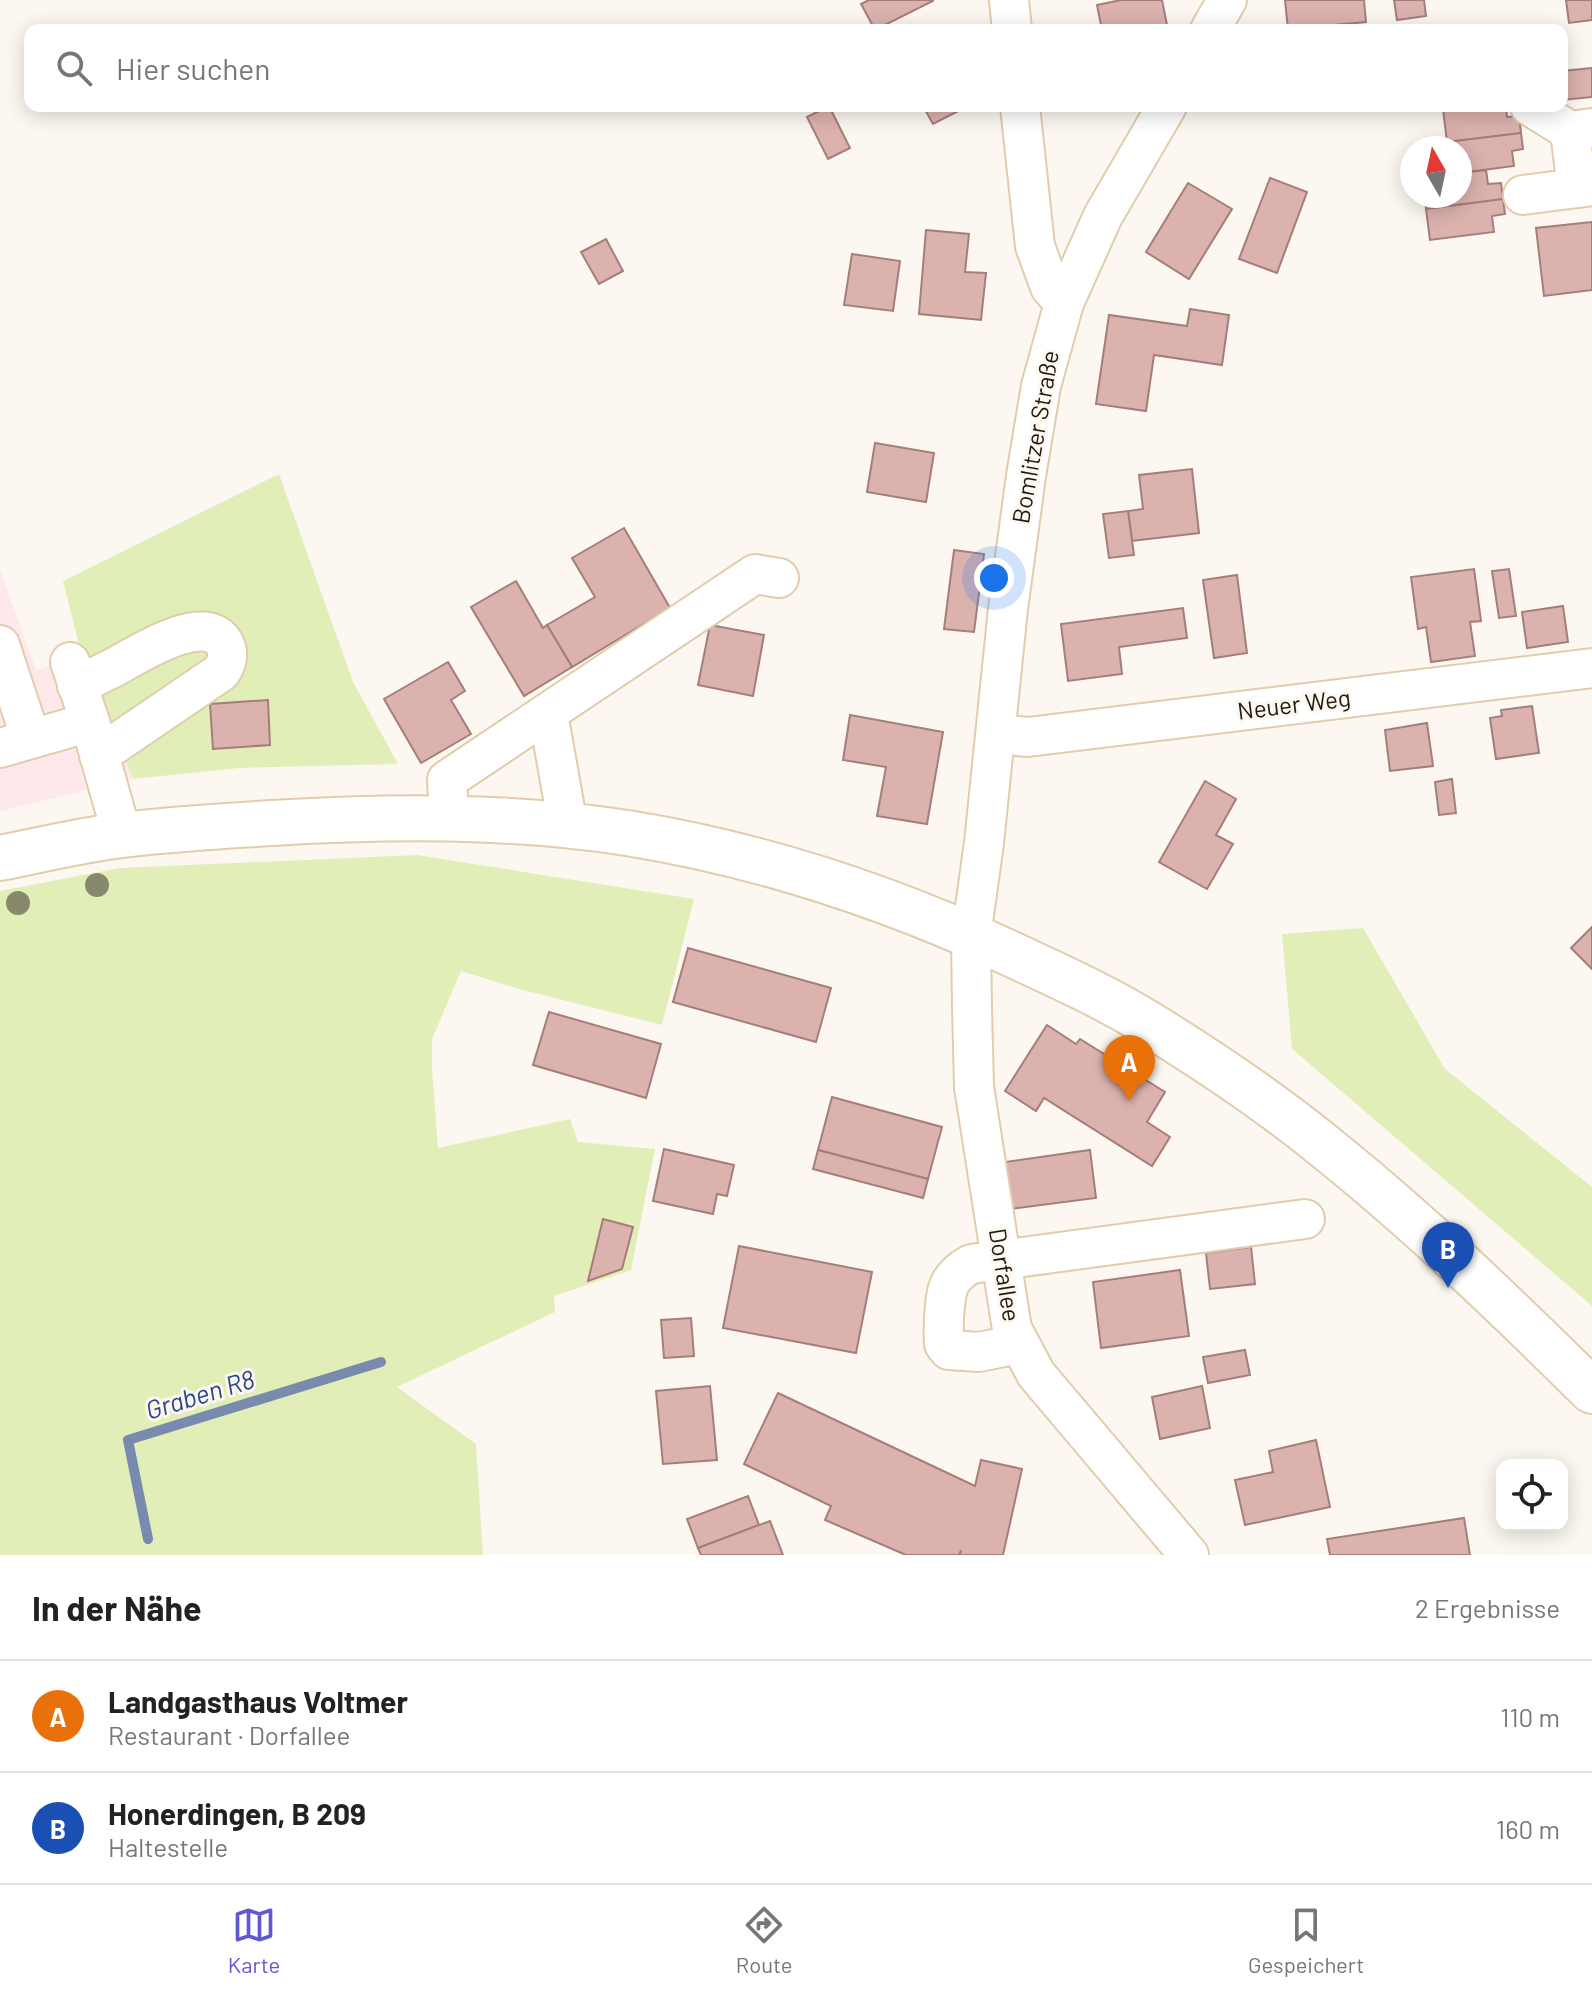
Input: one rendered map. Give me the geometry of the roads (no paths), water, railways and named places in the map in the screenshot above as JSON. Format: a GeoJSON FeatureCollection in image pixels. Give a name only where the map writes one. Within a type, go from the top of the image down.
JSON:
{"type":"FeatureCollection","features":[{"type":"Feature","properties":{"kind":"main road"},"geometry":{"type":"LineString","coordinates":[[0,858],[122,835],[314,820],[449,817],[568,826],[698,846],[784,868],[868,895],[971,936],[1062,978],[1145,1021],[1233,1079],[1320,1143],[1460,1262],[1592,1391]]}},
{"type":"Feature","properties":{"kind":"street"},"geometry":{"type":"LineString","coordinates":[[1009,0],[1011,24]]}},
{"type":"Feature","properties":{"kind":"street"},"geometry":{"type":"LineString","coordinates":[[1213,24],[1227,0]]}},
{"type":"Feature","properties":{"kind":"street"},"geometry":{"type":"LineString","coordinates":[[1021,112],[1035,246],[1050,287],[1064,303]]}},
{"type":"Feature","properties":{"kind":"street","name":"Bomlitzer Straße"},"geometry":{"type":"LineString","coordinates":[[971,936],[997,734],[1008,609],[1041,386],[1064,303],[1103,216],[1164,112]]}},
{"type":"Feature","properties":{"kind":"street"},"geometry":{"type":"LineString","coordinates":[[1523,195],[1585,187],[1581,130],[1543,112]]}},
{"type":"Feature","properties":{"kind":"street"},"geometry":{"type":"LineString","coordinates":[[449,817],[447,780],[755,574],[779,578]]}},
{"type":"Feature","properties":{"kind":"street"},"geometry":{"type":"LineString","coordinates":[[0,645],[16,744],[94,738],[221,672],[227,663],[223,641],[214,634],[195,630],[74,674],[94,738],[122,835]]}},
{"type":"Feature","properties":{"kind":"street","name":"Neuer Weg"},"geometry":{"type":"LineString","coordinates":[[997,734],[1028,737],[1592,668]]}},
{"type":"Feature","properties":{"kind":"street"},"geometry":{"type":"LineString","coordinates":[[548,713],[568,826]]}},
{"type":"Feature","properties":{"kind":"street","name":"Dorfallee"},"geometry":{"type":"LineString","coordinates":[[971,936],[974,1087],[1012,1329],[1036,1374],[1189,1555]]}},
{"type":"Feature","properties":{"kind":"street"},"geometry":{"type":"LineString","coordinates":[[1019,1344],[979,1352],[949,1350],[944,1344],[946,1292],[949,1283],[960,1271],[971,1264],[1305,1219]]}},
{"type":"Feature","properties":{"kind":"waterway","name":"Graben R8"},"geometry":{"type":"LineString","coordinates":[[148,1539],[128,1440],[381,1362]]}},
{"type":"Feature","properties":{"kind":"place","name":"Landgasthaus Voltmer"},"geometry":{"type":"Point","coordinates":[1129,1101]}},
{"type":"Feature","properties":{"kind":"place","name":"Honerdingen, B 209"},"geometry":{"type":"Point","coordinates":[1448,1288]}}]}
